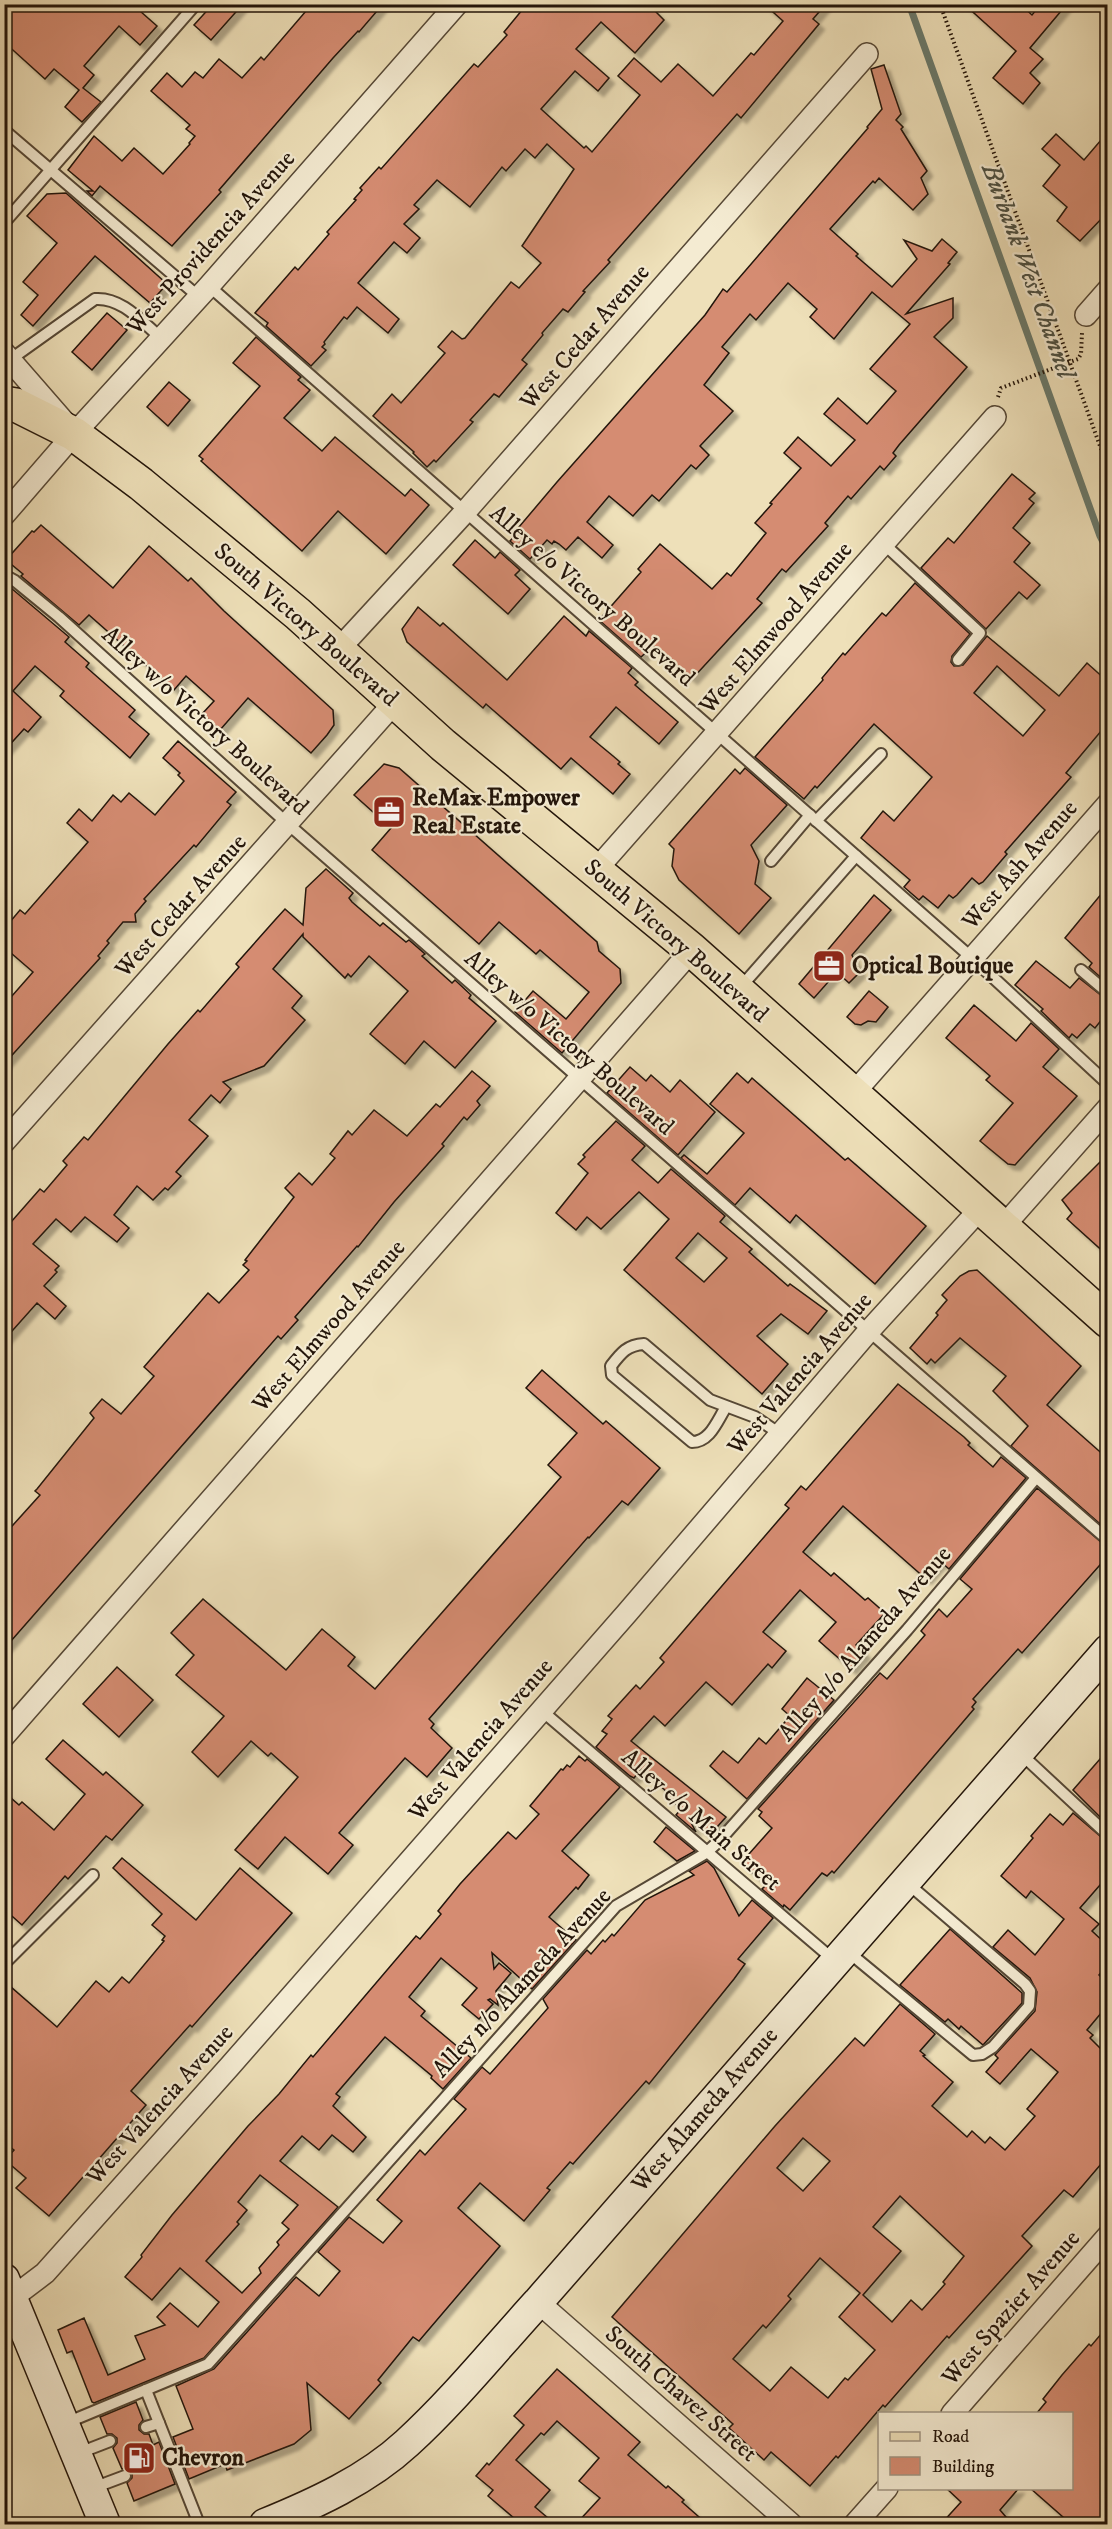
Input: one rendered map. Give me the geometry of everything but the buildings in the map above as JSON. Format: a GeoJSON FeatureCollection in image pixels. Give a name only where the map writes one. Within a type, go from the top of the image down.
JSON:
{"type":"FeatureCollection","features":[{"type":"Feature","properties":{"kind":"main road","name":"South Victory Boulevard"},"geometry":{"type":"LineString","coordinates":[[4,403],[16,405],[74,434],[141,484],[297,614],[395,702],[692,951],[1107,1321]]}},
{"type":"Feature","properties":{"kind":"main road","name":"West Alameda Avenue"},"geometry":{"type":"LineString","coordinates":[[265,2524],[338,2490],[372,2469],[406,2444],[443,2407],[538,2302],[1107,1650]]}},
{"type":"Feature","properties":{"kind":"main road"},"geometry":{"type":"LineString","coordinates":[[8,2288],[105,2524]]}},
{"type":"Feature","properties":{"kind":"street","name":"West Providencia Avenue"},"geometry":{"type":"LineString","coordinates":[[4,515],[457,4]]}},
{"type":"Feature","properties":{"kind":"street","name":"West Cedar Avenue"},"geometry":{"type":"LineString","coordinates":[[338,650],[465,512],[867,54]]}},
{"type":"Feature","properties":{"kind":"street"},"geometry":{"type":"LineString","coordinates":[[1086,315],[1107,290]]}},
{"type":"Feature","properties":{"kind":"street"},"geometry":{"type":"LineString","coordinates":[[8,356],[74,434]]}},
{"type":"Feature","properties":{"kind":"street","name":"West Elmwood Avenue"},"geometry":{"type":"LineString","coordinates":[[596,871],[995,417]]}},
{"type":"Feature","properties":{"kind":"street","name":"West Cedar Avenue"},"geometry":{"type":"LineString","coordinates":[[4,1142],[395,702]]}},
{"type":"Feature","properties":{"kind":"street","name":"West Ash Avenue"},"geometry":{"type":"LineString","coordinates":[[852,1095],[1107,804]]}},
{"type":"Feature","properties":{"kind":"street","name":"West Elmwood Avenue"},"geometry":{"type":"LineString","coordinates":[[4,1736],[692,951]]}},
{"type":"Feature","properties":{"kind":"street","name":"West Valencia Avenue"},"geometry":{"type":"LineString","coordinates":[[8,2288],[53,2264],[230,2066],[867,1333],[1107,1108]]}},
{"type":"Feature","properties":{"kind":"street","name":"West Spazier Avenue"},"geometry":{"type":"LineString","coordinates":[[954,2412],[1107,2236]]}},
{"type":"Feature","properties":{"kind":"street","name":"South Chavez Street"},"geometry":{"type":"LineString","coordinates":[[538,2302],[791,2524]]}},
{"type":"Feature","properties":{"kind":"street"},"geometry":{"type":"LineString","coordinates":[[855,2524],[885,2490]]}},
{"type":"Feature","properties":{"kind":"lane"},"geometry":{"type":"LineString","coordinates":[[4,224],[196,4]]}},
{"type":"Feature","properties":{"kind":"lane","name":"Alley e/o Victory Boulevard"},"geometry":{"type":"LineString","coordinates":[[4,130],[51,171],[204,291],[465,512],[972,958],[1107,1084]]}},
{"type":"Feature","properties":{"kind":"lane"},"geometry":{"type":"LineString","coordinates":[[8,356],[95,299],[104,298],[118,302],[161,338]]}},
{"type":"Feature","properties":{"kind":"lane"},"geometry":{"type":"LineString","coordinates":[[884,544],[980,633],[958,660]]}},
{"type":"Feature","properties":{"kind":"lane","name":"Alley w/o Victory Boulevard"},"geometry":{"type":"LineString","coordinates":[[4,575],[15,580],[59,617],[288,824],[867,1333],[1107,1540]]}},
{"type":"Feature","properties":{"kind":"lane"},"geometry":{"type":"LineString","coordinates":[[771,861],[881,754]]}},
{"type":"Feature","properties":{"kind":"lane"},"geometry":{"type":"LineString","coordinates":[[737,991],[856,856]]}},
{"type":"Feature","properties":{"kind":"lane"},"geometry":{"type":"LineString","coordinates":[[1081,970],[1107,993]]}},
{"type":"Feature","properties":{"kind":"lane"},"geometry":{"type":"LineString","coordinates":[[726,1407],[707,1437],[700,1442],[692,1442],[612,1375],[611,1366],[624,1350],[634,1345],[644,1344],[710,1400],[755,1417],[780,1434]]}},
{"type":"Feature","properties":{"kind":"lane","name":"Alley n/o Alameda Avenue"},"geometry":{"type":"LineString","coordinates":[[63,2424],[208,2364],[616,1906],[706,1853],[907,1630],[1035,1479]]}},
{"type":"Feature","properties":{"kind":"lane","name":"Alley e/o Main Street"},"geometry":{"type":"LineString","coordinates":[[541,1710],[706,1853],[973,2055],[982,2054],[993,2047],[1029,2006],[1030,1990],[905,1881]]}},
{"type":"Feature","properties":{"kind":"lane"},"geometry":{"type":"LineString","coordinates":[[1019,1752],[1107,1835]]}},
{"type":"Feature","properties":{"kind":"lane"},"geometry":{"type":"LineString","coordinates":[[4,1964],[93,1875]]}},
{"type":"Feature","properties":{"kind":"lane"},"geometry":{"type":"LineString","coordinates":[[146,2390],[199,2524]]}},
{"type":"Feature","properties":{"kind":"lane"},"geometry":{"type":"LineString","coordinates":[[146,2427],[159,2423]]}},
{"type":"Feature","properties":{"kind":"lane"},"geometry":{"type":"LineString","coordinates":[[75,2455],[110,2441]]}},
{"type":"Feature","properties":{"kind":"lane"},"geometry":{"type":"LineString","coordinates":[[160,2463],[172,2458]]}},
{"type":"Feature","properties":{"kind":"lane"},"geometry":{"type":"LineString","coordinates":[[90,2489],[124,2476]]}},
{"type":"Feature","properties":{"kind":"path"},"geometry":{"type":"LineString","coordinates":[[940,4],[1107,468]]}},
{"type":"Feature","properties":{"kind":"path"},"geometry":{"type":"LineString","coordinates":[[1001,388],[1078,359],[1081,354],[1083,324],[1086,315]]}},
{"type":"Feature","properties":{"kind":"waterway","name":"Burbank West Channel"},"geometry":{"type":"LineString","coordinates":[[909,4],[1100,536],[1108,552]]}},
{"type":"Feature","properties":{"kind":"place","name":"ReMax Empower Real Estate"},"geometry":{"type":"Point","coordinates":[389,812]}},
{"type":"Feature","properties":{"kind":"place","name":"Optical Boutique"},"geometry":{"type":"Point","coordinates":[829,966]}},
{"type":"Feature","properties":{"kind":"place","name":"Chevron"},"geometry":{"type":"Point","coordinates":[139,2458]}}]}
